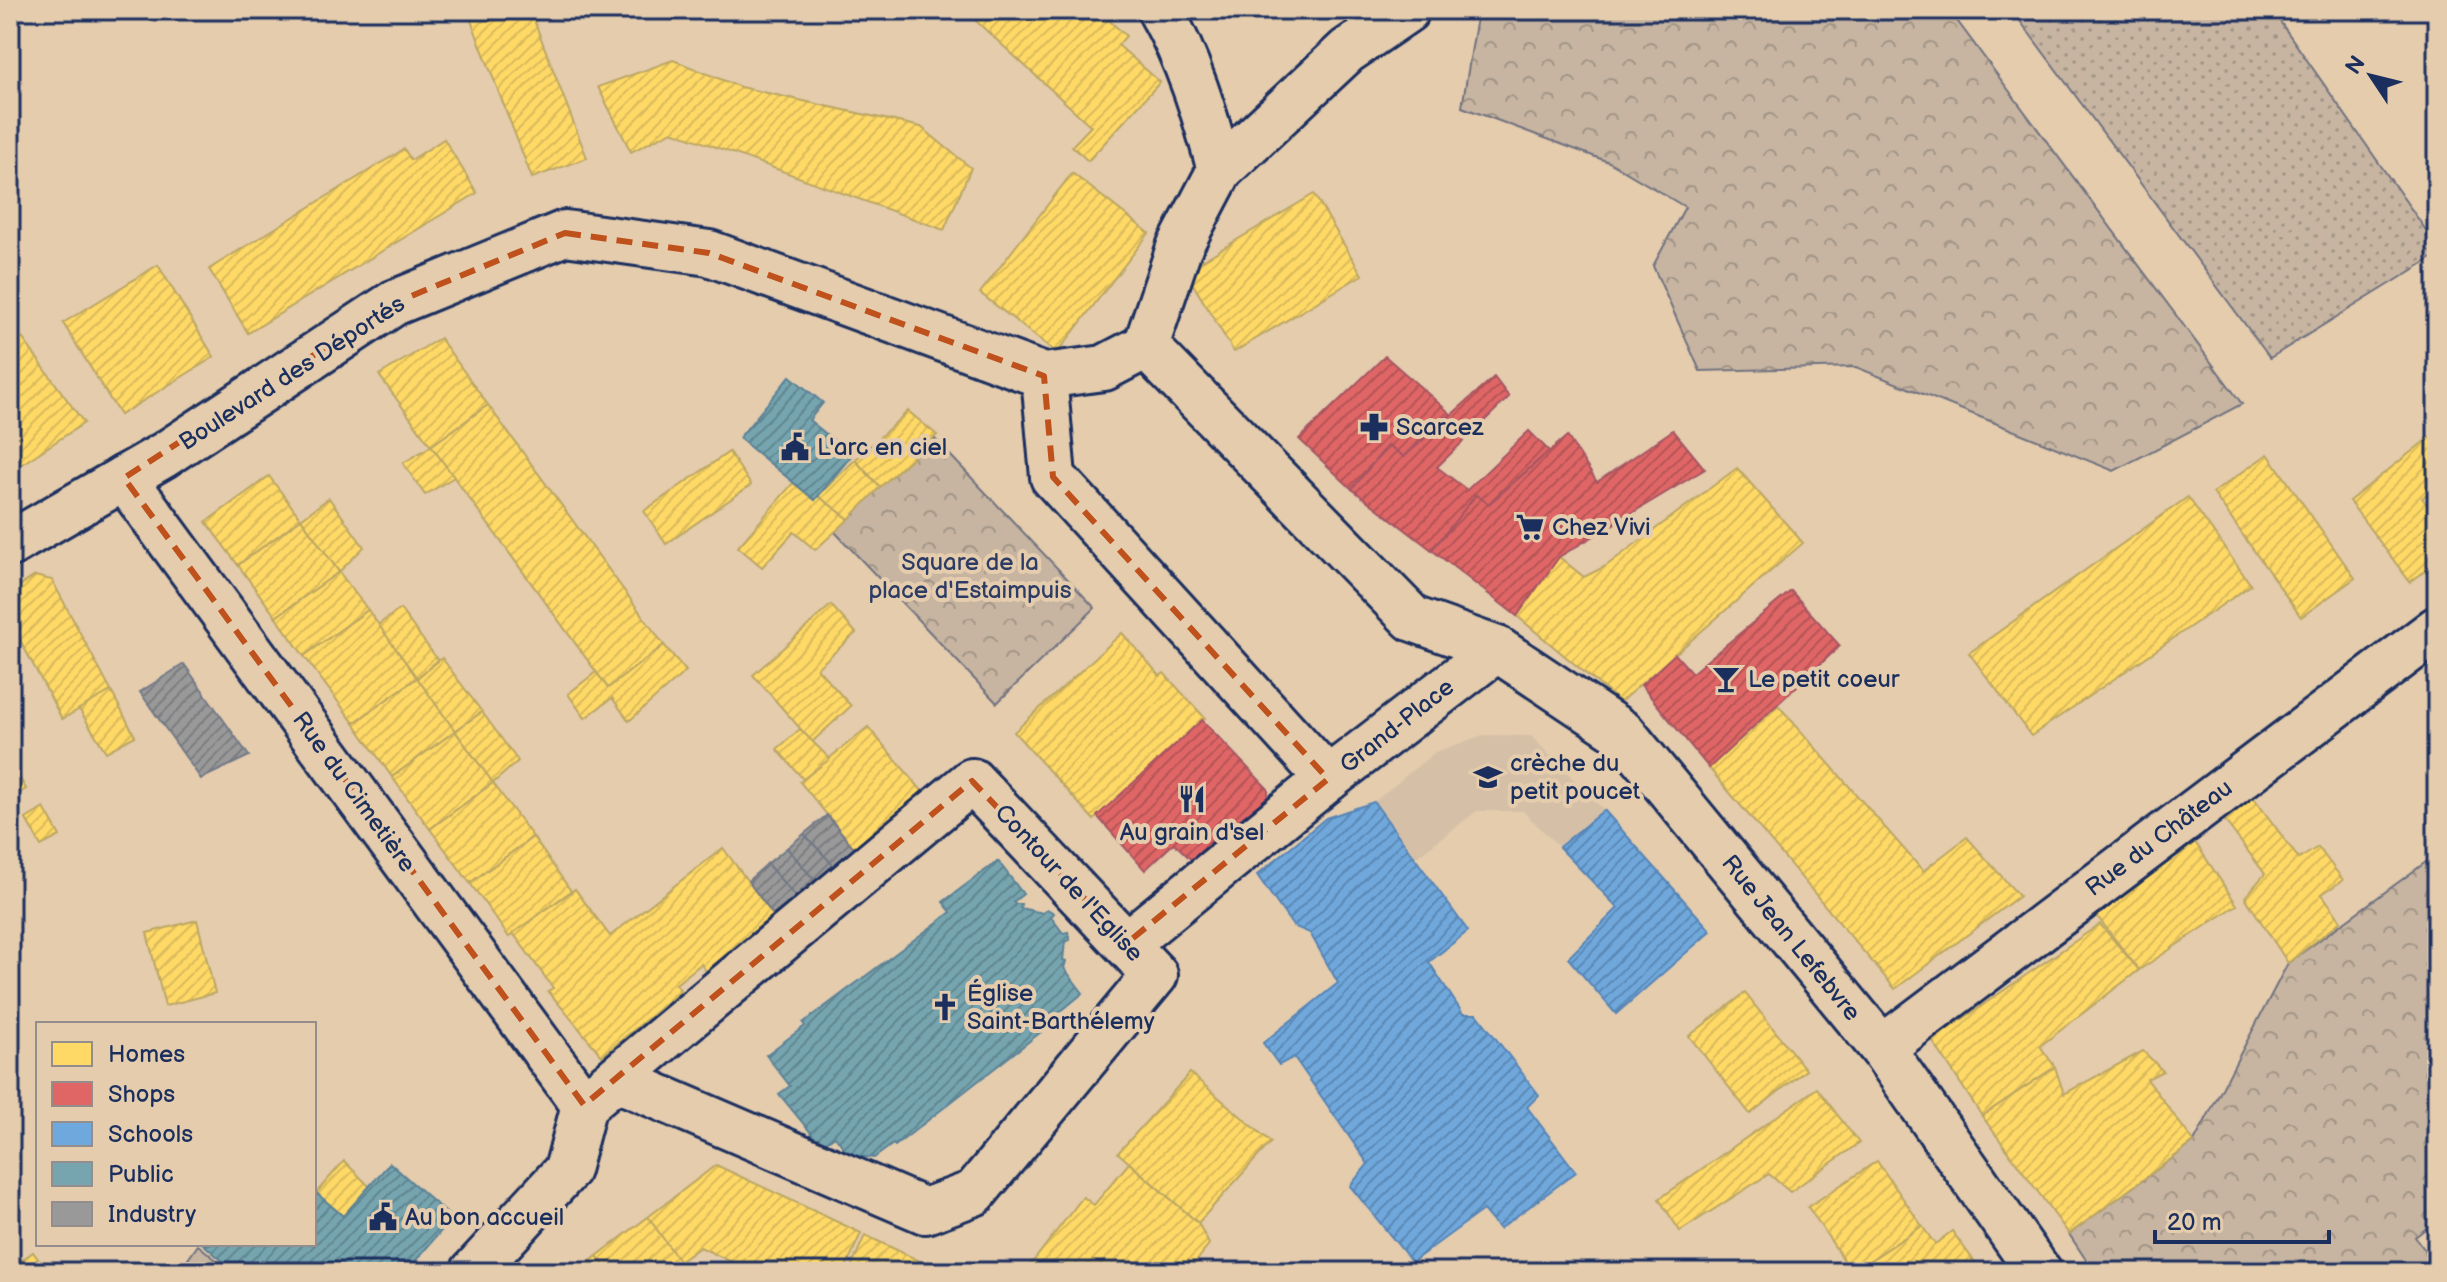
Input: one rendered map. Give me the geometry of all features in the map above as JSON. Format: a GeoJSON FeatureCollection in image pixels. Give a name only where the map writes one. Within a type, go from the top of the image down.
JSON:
{"type":"FeatureCollection","features":[{"type":"Feature","properties":{"kind":"street"},"geometry":{"type":"LineString","coordinates":[[1160,10],[1178,42],[1204,111],[1220,170]]}},
{"type":"Feature","properties":{"kind":"street"},"geometry":{"type":"LineString","coordinates":[[1044,376],[1104,368],[1146,346],[1179,248],[1220,170],[1347,51],[1407,10]]}},
{"type":"Feature","properties":{"kind":"street","name":"Boulevard des Déportés"},"geometry":{"type":"LineString","coordinates":[[10,544],[164,455],[394,303],[565,233],[709,253],[1044,376]]}},
{"type":"Feature","properties":{"kind":"street"},"geometry":{"type":"LineString","coordinates":[[1146,346],[1413,619],[1497,649]]}},
{"type":"Feature","properties":{"kind":"street","name":"Grand-Place"},"geometry":{"type":"LineString","coordinates":[[1044,376],[1053,477],[1328,779],[1497,649]]}},
{"type":"Feature","properties":{"kind":"street","name":"Rue du Cimetière"},"geometry":{"type":"LineString","coordinates":[[124,478],[600,1092]]}},
{"type":"Feature","properties":{"kind":"street","name":"Rue du Château"},"geometry":{"type":"LineString","coordinates":[[1882,1048],[2437,629]]}},
{"type":"Feature","properties":{"kind":"street","name":"Rue Jean Lefebvre"},"geometry":{"type":"LineString","coordinates":[[1497,649],[1623,733],[1882,1048],[2039,1272]]}},
{"type":"Feature","properties":{"kind":"street"},"geometry":{"type":"LineString","coordinates":[[1127,943],[1328,779]]}},
{"type":"Feature","properties":{"kind":"street","name":"Contour de l'Eglise"},"geometry":{"type":"LineString","coordinates":[[972,781],[1155,975],[974,1193],[925,1211],[600,1092],[972,781]]}},
{"type":"Feature","properties":{"kind":"street"},"geometry":{"type":"LineString","coordinates":[[479,1265],[567,1170],[600,1092]]}},
{"type":"Feature","properties":{"kind":"highlighted area"},"geometry":{"type":"Polygon","coordinates":[[[565,233],[709,253],[1044,376],[1053,477],[1328,779],[1127,943],[972,781],[584,1105],[124,478],[394,303],[565,233]]]}},
{"type":"Feature","properties":{"kind":"shaded area","name":"crèche du petit poucet"},"geometry":{"type":"Polygon","coordinates":[[[1483,735],[1531,736],[1604,810],[1559,847],[1523,811],[1477,811],[1415,858],[1374,802],[1435,752],[1483,735]]]}},
{"type":"Feature","properties":{"kind":"green space"},"geometry":{"type":"Polygon","coordinates":[[[1490,10],[1949,10],[2242,404],[2114,471],[1856,367],[1700,371],[1653,266],[1685,207],[1609,162],[1462,107],[1477,17],[1490,10]]]}},
{"type":"Feature","properties":{"kind":"green space"},"geometry":{"type":"Polygon","coordinates":[[[2012,10],[2272,10],[2437,246],[2437,255],[2270,358],[2012,10]]]}},
{"type":"Feature","properties":{"kind":"green space","name":"Square de la place d'Estaimpuis"},"geometry":{"type":"Polygon","coordinates":[[[932,436],[1095,608],[997,703],[833,530],[932,436]]]}},
{"type":"Feature","properties":{"kind":"green space"},"geometry":{"type":"Polygon","coordinates":[[[2437,854],[2437,1220],[2415,1237],[2437,1266],[2437,1272],[2094,1272],[2069,1234],[2194,1142],[2288,963],[2437,854]]]}},
{"type":"Feature","properties":{"kind":"green space"},"geometry":{"type":"Polygon","coordinates":[[[199,1246],[231,1272],[179,1272],[199,1246]]]}},
{"type":"Feature","properties":{"kind":"building: Homes"},"geometry":{"type":"Polygon","coordinates":[[[467,10],[530,10],[587,158],[532,178],[467,10]]]}},
{"type":"Feature","properties":{"kind":"building: Homes"},"geometry":{"type":"Polygon","coordinates":[[[964,10],[1098,10],[1126,36],[1118,45],[1160,82],[1088,161],[1072,146],[1091,126],[964,10]]]}},
{"type":"Feature","properties":{"kind":"building: Homes"},"geometry":{"type":"Polygon","coordinates":[[[673,60],[740,87],[921,127],[971,168],[944,230],[672,131],[631,152],[598,87],[673,60]]]}},
{"type":"Feature","properties":{"kind":"building: Homes"},"geometry":{"type":"Polygon","coordinates":[[[444,139],[477,193],[248,333],[209,269],[404,149],[411,160],[444,139]]]}},
{"type":"Feature","properties":{"kind":"building: Homes"},"geometry":{"type":"Polygon","coordinates":[[[1072,173],[1149,233],[1057,353],[980,293],[1072,173]]]}},
{"type":"Feature","properties":{"kind":"building: Homes"},"geometry":{"type":"Polygon","coordinates":[[[1314,194],[1362,275],[1234,352],[1185,271],[1314,194]]]}},
{"type":"Feature","properties":{"kind":"building: Homes"},"geometry":{"type":"Polygon","coordinates":[[[158,265],[214,357],[120,415],[63,323],[158,265]]]}},
{"type":"Feature","properties":{"kind":"building: Homes"},"geometry":{"type":"Polygon","coordinates":[[[10,321],[84,423],[10,472],[10,321]]]}},
{"type":"Feature","properties":{"kind":"building: Homes"},"geometry":{"type":"Polygon","coordinates":[[[440,338],[488,405],[431,446],[379,375],[440,338]]]}},
{"type":"Feature","properties":{"kind":"building: Homes"},"geometry":{"type":"Polygon","coordinates":[[[488,405],[664,645],[608,688],[431,446],[488,405]]]}},
{"type":"Feature","properties":{"kind":"building: Homes"},"geometry":{"type":"Polygon","coordinates":[[[908,411],[937,435],[880,487],[855,460],[908,411]]]}},
{"type":"Feature","properties":{"kind":"building: Homes"},"geometry":{"type":"Polygon","coordinates":[[[2435,433],[2437,486],[2422,498],[2437,518],[2437,562],[2410,582],[2349,501],[2435,433]]]}},
{"type":"Feature","properties":{"kind":"building: Homes"},"geometry":{"type":"Polygon","coordinates":[[[431,446],[454,477],[425,495],[403,463],[431,446]]]}},
{"type":"Feature","properties":{"kind":"building: Homes"},"geometry":{"type":"Polygon","coordinates":[[[729,452],[751,485],[666,544],[644,511],[729,452]]]}},
{"type":"Feature","properties":{"kind":"building: Homes"},"geometry":{"type":"Polygon","coordinates":[[[2268,454],[2355,578],[2301,617],[2213,493],[2268,454]]]}},
{"type":"Feature","properties":{"kind":"building: Homes"},"geometry":{"type":"Polygon","coordinates":[[[855,460],[880,487],[849,519],[818,496],[855,460]]]}},
{"type":"Feature","properties":{"kind":"building: Homes"},"geometry":{"type":"Polygon","coordinates":[[[1737,468],[1803,543],[1620,702],[1517,616],[1559,557],[1584,577],[1606,566],[1737,468]]]}},
{"type":"Feature","properties":{"kind":"building: Homes"},"geometry":{"type":"Polygon","coordinates":[[[269,476],[301,519],[238,565],[206,522],[269,476]]]}},
{"type":"Feature","properties":{"kind":"building: Homes"},"geometry":{"type":"Polygon","coordinates":[[[793,483],[815,500],[818,496],[849,519],[815,550],[794,532],[762,567],[738,547],[793,483]]]}},
{"type":"Feature","properties":{"kind":"building: Homes"},"geometry":{"type":"Polygon","coordinates":[[[2188,497],[2251,585],[2031,736],[1969,653],[2188,497]]]}},
{"type":"Feature","properties":{"kind":"building: Homes"},"geometry":{"type":"Polygon","coordinates":[[[329,498],[364,547],[339,572],[301,519],[329,498]]]}},
{"type":"Feature","properties":{"kind":"building: Homes"},"geometry":{"type":"Polygon","coordinates":[[[301,519],[339,572],[276,617],[238,565],[301,519]]]}},
{"type":"Feature","properties":{"kind":"building: Homes"},"geometry":{"type":"Polygon","coordinates":[[[339,572],[368,610],[304,656],[276,617],[339,572]]]}},
{"type":"Feature","properties":{"kind":"building: Homes"},"geometry":{"type":"Polygon","coordinates":[[[35,576],[52,580],[111,691],[62,719],[10,621],[10,592],[35,576]]]}},
{"type":"Feature","properties":{"kind":"building: Homes"},"geometry":{"type":"Polygon","coordinates":[[[831,605],[856,633],[817,668],[851,706],[812,742],[753,675],[831,605]]]}},
{"type":"Feature","properties":{"kind":"building: Homes"},"geometry":{"type":"Polygon","coordinates":[[[400,609],[438,660],[417,678],[378,625],[400,609]]]}},
{"type":"Feature","properties":{"kind":"building: Homes"},"geometry":{"type":"Polygon","coordinates":[[[368,610],[417,678],[354,723],[304,656],[368,610]]]}},
{"type":"Feature","properties":{"kind":"building: Homes"},"geometry":{"type":"Polygon","coordinates":[[[1122,633],[1160,676],[1164,673],[1205,718],[1094,820],[1014,732],[1122,633]]]}},
{"type":"Feature","properties":{"kind":"building: Homes"},"geometry":{"type":"Polygon","coordinates":[[[664,645],[686,671],[629,721],[612,698],[585,718],[568,694],[596,672],[608,688],[664,645]]]}},
{"type":"Feature","properties":{"kind":"building: Homes"},"geometry":{"type":"Polygon","coordinates":[[[442,658],[482,712],[455,731],[417,678],[442,658]]]}},
{"type":"Feature","properties":{"kind":"building: Homes"},"geometry":{"type":"Polygon","coordinates":[[[417,678],[455,731],[392,777],[354,723],[417,678]]]}},
{"type":"Feature","properties":{"kind":"building: Homes"},"geometry":{"type":"Polygon","coordinates":[[[111,691],[135,736],[106,752],[79,709],[111,691]]]}},
{"type":"Feature","properties":{"kind":"building: Homes"},"geometry":{"type":"Polygon","coordinates":[[[1778,705],[1923,871],[1967,837],[2019,896],[1895,989],[1709,768],[1778,705]]]}},
{"type":"Feature","properties":{"kind":"building: Homes"},"geometry":{"type":"Polygon","coordinates":[[[482,712],[518,761],[493,783],[455,731],[482,712]]]}},
{"type":"Feature","properties":{"kind":"building: Homes"},"geometry":{"type":"Polygon","coordinates":[[[868,727],[923,792],[855,849],[800,782],[868,727]]]}},
{"type":"Feature","properties":{"kind":"building: Homes"},"geometry":{"type":"Polygon","coordinates":[[[800,729],[830,759],[803,779],[777,749],[800,729]]]}},
{"type":"Feature","properties":{"kind":"building: Homes"},"geometry":{"type":"Polygon","coordinates":[[[455,731],[493,783],[430,829],[392,777],[455,731]]]}},
{"type":"Feature","properties":{"kind":"building: Homes"},"geometry":{"type":"Polygon","coordinates":[[[10,761],[26,789],[10,799],[10,761]]]}},
{"type":"Feature","properties":{"kind":"building: Homes"},"geometry":{"type":"Polygon","coordinates":[[[493,783],[533,837],[470,883],[430,829],[493,783]]]}},
{"type":"Feature","properties":{"kind":"building: Homes"},"geometry":{"type":"Polygon","coordinates":[[[2251,794],[2299,859],[2318,847],[2343,880],[2322,894],[2341,921],[2288,963],[2245,897],[2265,874],[2220,814],[2251,794]]]}},
{"type":"Feature","properties":{"kind":"building: Homes"},"geometry":{"type":"Polygon","coordinates":[[[44,808],[60,836],[41,846],[26,819],[44,808]]]}},
{"type":"Feature","properties":{"kind":"building: Homes"},"geometry":{"type":"Polygon","coordinates":[[[2189,833],[2237,905],[2139,970],[2090,907],[2189,833]]]}},
{"type":"Feature","properties":{"kind":"building: Homes"},"geometry":{"type":"Polygon","coordinates":[[[533,837],[571,891],[509,937],[470,883],[533,837]]]}},
{"type":"Feature","properties":{"kind":"building: Homes"},"geometry":{"type":"Polygon","coordinates":[[[723,848],[773,915],[706,971],[701,964],[676,984],[681,991],[602,1056],[548,991],[553,988],[513,933],[575,889],[610,936],[723,848]]]}},
{"type":"Feature","properties":{"kind":"building: Homes"},"geometry":{"type":"Polygon","coordinates":[[[197,920],[215,993],[165,1006],[147,933],[197,920]]]}},
{"type":"Feature","properties":{"kind":"building: Homes"},"geometry":{"type":"Polygon","coordinates":[[[2100,924],[2139,970],[2040,1046],[2055,1067],[1982,1116],[1932,1040],[2100,924]]]}},
{"type":"Feature","properties":{"kind":"building: Homes"},"geometry":{"type":"Polygon","coordinates":[[[1745,993],[1806,1070],[1750,1114],[1689,1036],[1745,993]]]}},
{"type":"Feature","properties":{"kind":"building: Homes"},"geometry":{"type":"Polygon","coordinates":[[[2143,1051],[2163,1071],[2147,1079],[2194,1142],[2069,1234],[1982,1116],[2055,1067],[2064,1094],[2143,1051]]]}},
{"type":"Feature","properties":{"kind":"building: Homes"},"geometry":{"type":"Polygon","coordinates":[[[1190,1073],[1271,1142],[1198,1223],[1118,1153],[1190,1073]]]}},
{"type":"Feature","properties":{"kind":"building: Homes"},"geometry":{"type":"Polygon","coordinates":[[[1817,1088],[1859,1143],[1790,1192],[1769,1174],[1680,1231],[1659,1199],[1817,1088]]]}},
{"type":"Feature","properties":{"kind":"building: Homes"},"geometry":{"type":"Polygon","coordinates":[[[344,1161],[370,1187],[343,1216],[316,1193],[344,1161]]]}},
{"type":"Feature","properties":{"kind":"building: Homes"},"geometry":{"type":"Polygon","coordinates":[[[1877,1161],[1922,1226],[1852,1272],[1808,1207],[1877,1161]]]}},
{"type":"Feature","properties":{"kind":"building: Homes"},"geometry":{"type":"Polygon","coordinates":[[[1129,1163],[1198,1223],[1209,1244],[1189,1272],[1025,1272],[1083,1197],[1094,1205],[1129,1163]]]}},
{"type":"Feature","properties":{"kind":"building: Homes"},"geometry":{"type":"Polygon","coordinates":[[[716,1165],[861,1233],[844,1272],[753,1272],[700,1247],[679,1262],[648,1217],[716,1165]]]}},
{"type":"Feature","properties":{"kind":"building: Homes"},"geometry":{"type":"Polygon","coordinates":[[[648,1217],[687,1272],[609,1272],[597,1256],[648,1217]]]}},
{"type":"Feature","properties":{"kind":"building: Homes"},"geometry":{"type":"Polygon","coordinates":[[[1922,1226],[1935,1244],[1952,1231],[1982,1272],[1853,1272],[1922,1226]]]}},
{"type":"Feature","properties":{"kind":"building: Homes"},"geometry":{"type":"Polygon","coordinates":[[[865,1235],[943,1272],[849,1272],[865,1235]]]}},
{"type":"Feature","properties":{"kind":"building: Homes"},"geometry":{"type":"Polygon","coordinates":[[[33,1252],[48,1272],[10,1272],[10,1269],[33,1252]]]}},
{"type":"Feature","properties":{"kind":"building: Homes"},"geometry":{"type":"Polygon","coordinates":[[[597,1256],[609,1272],[577,1272],[597,1256]]]}},
{"type":"Feature","properties":{"kind":"building: Shops","name":"Scarcez"},"geometry":{"type":"Polygon","coordinates":[[[1385,356],[1451,414],[1404,457],[1388,445],[1352,489],[1299,439],[1385,356]]]}},
{"type":"Feature","properties":{"kind":"building: Shops"},"geometry":{"type":"Polygon","coordinates":[[[1494,377],[1509,397],[1437,467],[1467,490],[1529,431],[1549,451],[1489,504],[1476,495],[1432,550],[1352,489],[1388,445],[1404,457],[1494,377]]]}},
{"type":"Feature","properties":{"kind":"building: Shops","name":"Chez Vivi"},"geometry":{"type":"Polygon","coordinates":[[[1673,430],[1705,469],[1559,557],[1517,616],[1432,550],[1476,495],[1489,504],[1567,436],[1597,482],[1673,430]]]}},
{"type":"Feature","properties":{"kind":"building: Shops","name":"Le petit coeur"},"geometry":{"type":"Polygon","coordinates":[[[1791,591],[1840,646],[1709,768],[1641,685],[1675,654],[1692,673],[1791,591]]]}},
{"type":"Feature","properties":{"kind":"building: Shops","name":"Au grain d'sel"},"geometry":{"type":"Polygon","coordinates":[[[1202,720],[1268,789],[1268,809],[1202,870],[1174,843],[1145,870],[1097,816],[1202,720]]]}},
{"type":"Feature","properties":{"kind":"building: Schools"},"geometry":{"type":"Polygon","coordinates":[[[1374,802],[1468,931],[1429,962],[1463,1014],[1477,1014],[1539,1095],[1527,1107],[1576,1172],[1499,1229],[1483,1210],[1412,1262],[1350,1186],[1368,1164],[1294,1057],[1279,1065],[1263,1043],[1338,983],[1310,933],[1293,926],[1257,875],[1326,818],[1374,802]]]}},
{"type":"Feature","properties":{"kind":"building: Schools"},"geometry":{"type":"Polygon","coordinates":[[[1604,810],[1711,931],[1616,1014],[1568,958],[1618,908],[1559,847],[1604,810]]]}},
{"type":"Feature","properties":{"kind":"building: Public","name":"L'arc en ciel"},"geometry":{"type":"Polygon","coordinates":[[[790,376],[823,403],[809,420],[852,455],[815,500],[739,438],[790,376]]]}},
{"type":"Feature","properties":{"kind":"building: Public","name":"Église Saint-Barthélemy"},"geometry":{"type":"Polygon","coordinates":[[[998,861],[1023,894],[1013,902],[1021,904],[1020,908],[1043,913],[1047,909],[1054,913],[1051,917],[1063,933],[1068,932],[1070,940],[1065,942],[1064,968],[1083,993],[1049,1021],[1051,1024],[895,1146],[893,1144],[874,1158],[849,1155],[835,1136],[819,1147],[779,1094],[790,1086],[766,1055],[805,1026],[803,1023],[951,912],[943,902],[998,861]]]}},
{"type":"Feature","properties":{"kind":"building: Public","name":"Au bon accueil"},"geometry":{"type":"Polygon","coordinates":[[[390,1163],[452,1218],[406,1272],[235,1272],[205,1246],[316,1246],[316,1193],[343,1216],[390,1163]]]}},
{"type":"Feature","properties":{"kind":"building: Industry"},"geometry":{"type":"Polygon","coordinates":[[[184,664],[249,756],[201,779],[140,692],[184,664]]]}},
{"type":"Feature","properties":{"kind":"building: Industry"},"geometry":{"type":"Polygon","coordinates":[[[827,815],[855,849],[834,866],[804,834],[827,815]]]}},
{"type":"Feature","properties":{"kind":"building: Industry"},"geometry":{"type":"Polygon","coordinates":[[[804,834],[834,866],[815,881],[787,848],[804,834]]]}},
{"type":"Feature","properties":{"kind":"building: Industry"},"geometry":{"type":"Polygon","coordinates":[[[787,848],[815,881],[796,897],[767,864],[787,848]]]}},
{"type":"Feature","properties":{"kind":"building: Industry"},"geometry":{"type":"Polygon","coordinates":[[[767,864],[796,897],[773,915],[748,881],[767,864]]]}},
{"type":"Feature","properties":{"kind":"place","name":"Scarcez"},"geometry":{"type":"Point","coordinates":[1374,427]}},
{"type":"Feature","properties":{"kind":"place","name":"L'arc en ciel"},"geometry":{"type":"Point","coordinates":[795,447]}},
{"type":"Feature","properties":{"kind":"place","name":"Chez Vivi"},"geometry":{"type":"Point","coordinates":[1530,527]}},
{"type":"Feature","properties":{"kind":"place","name":"Le petit coeur"},"geometry":{"type":"Point","coordinates":[1726,679]}},
{"type":"Feature","properties":{"kind":"place","name":"crèche du petit poucet"},"geometry":{"type":"Point","coordinates":[1488,777]}},
{"type":"Feature","properties":{"kind":"place","name":"Au grain d'sel"},"geometry":{"type":"Point","coordinates":[1192,799]}},
{"type":"Feature","properties":{"kind":"place","name":"Église Saint-Barthélemy"},"geometry":{"type":"Point","coordinates":[945,1007]}},
{"type":"Feature","properties":{"kind":"place","name":"Au bon accueil"},"geometry":{"type":"Point","coordinates":[383,1217]}}]}
